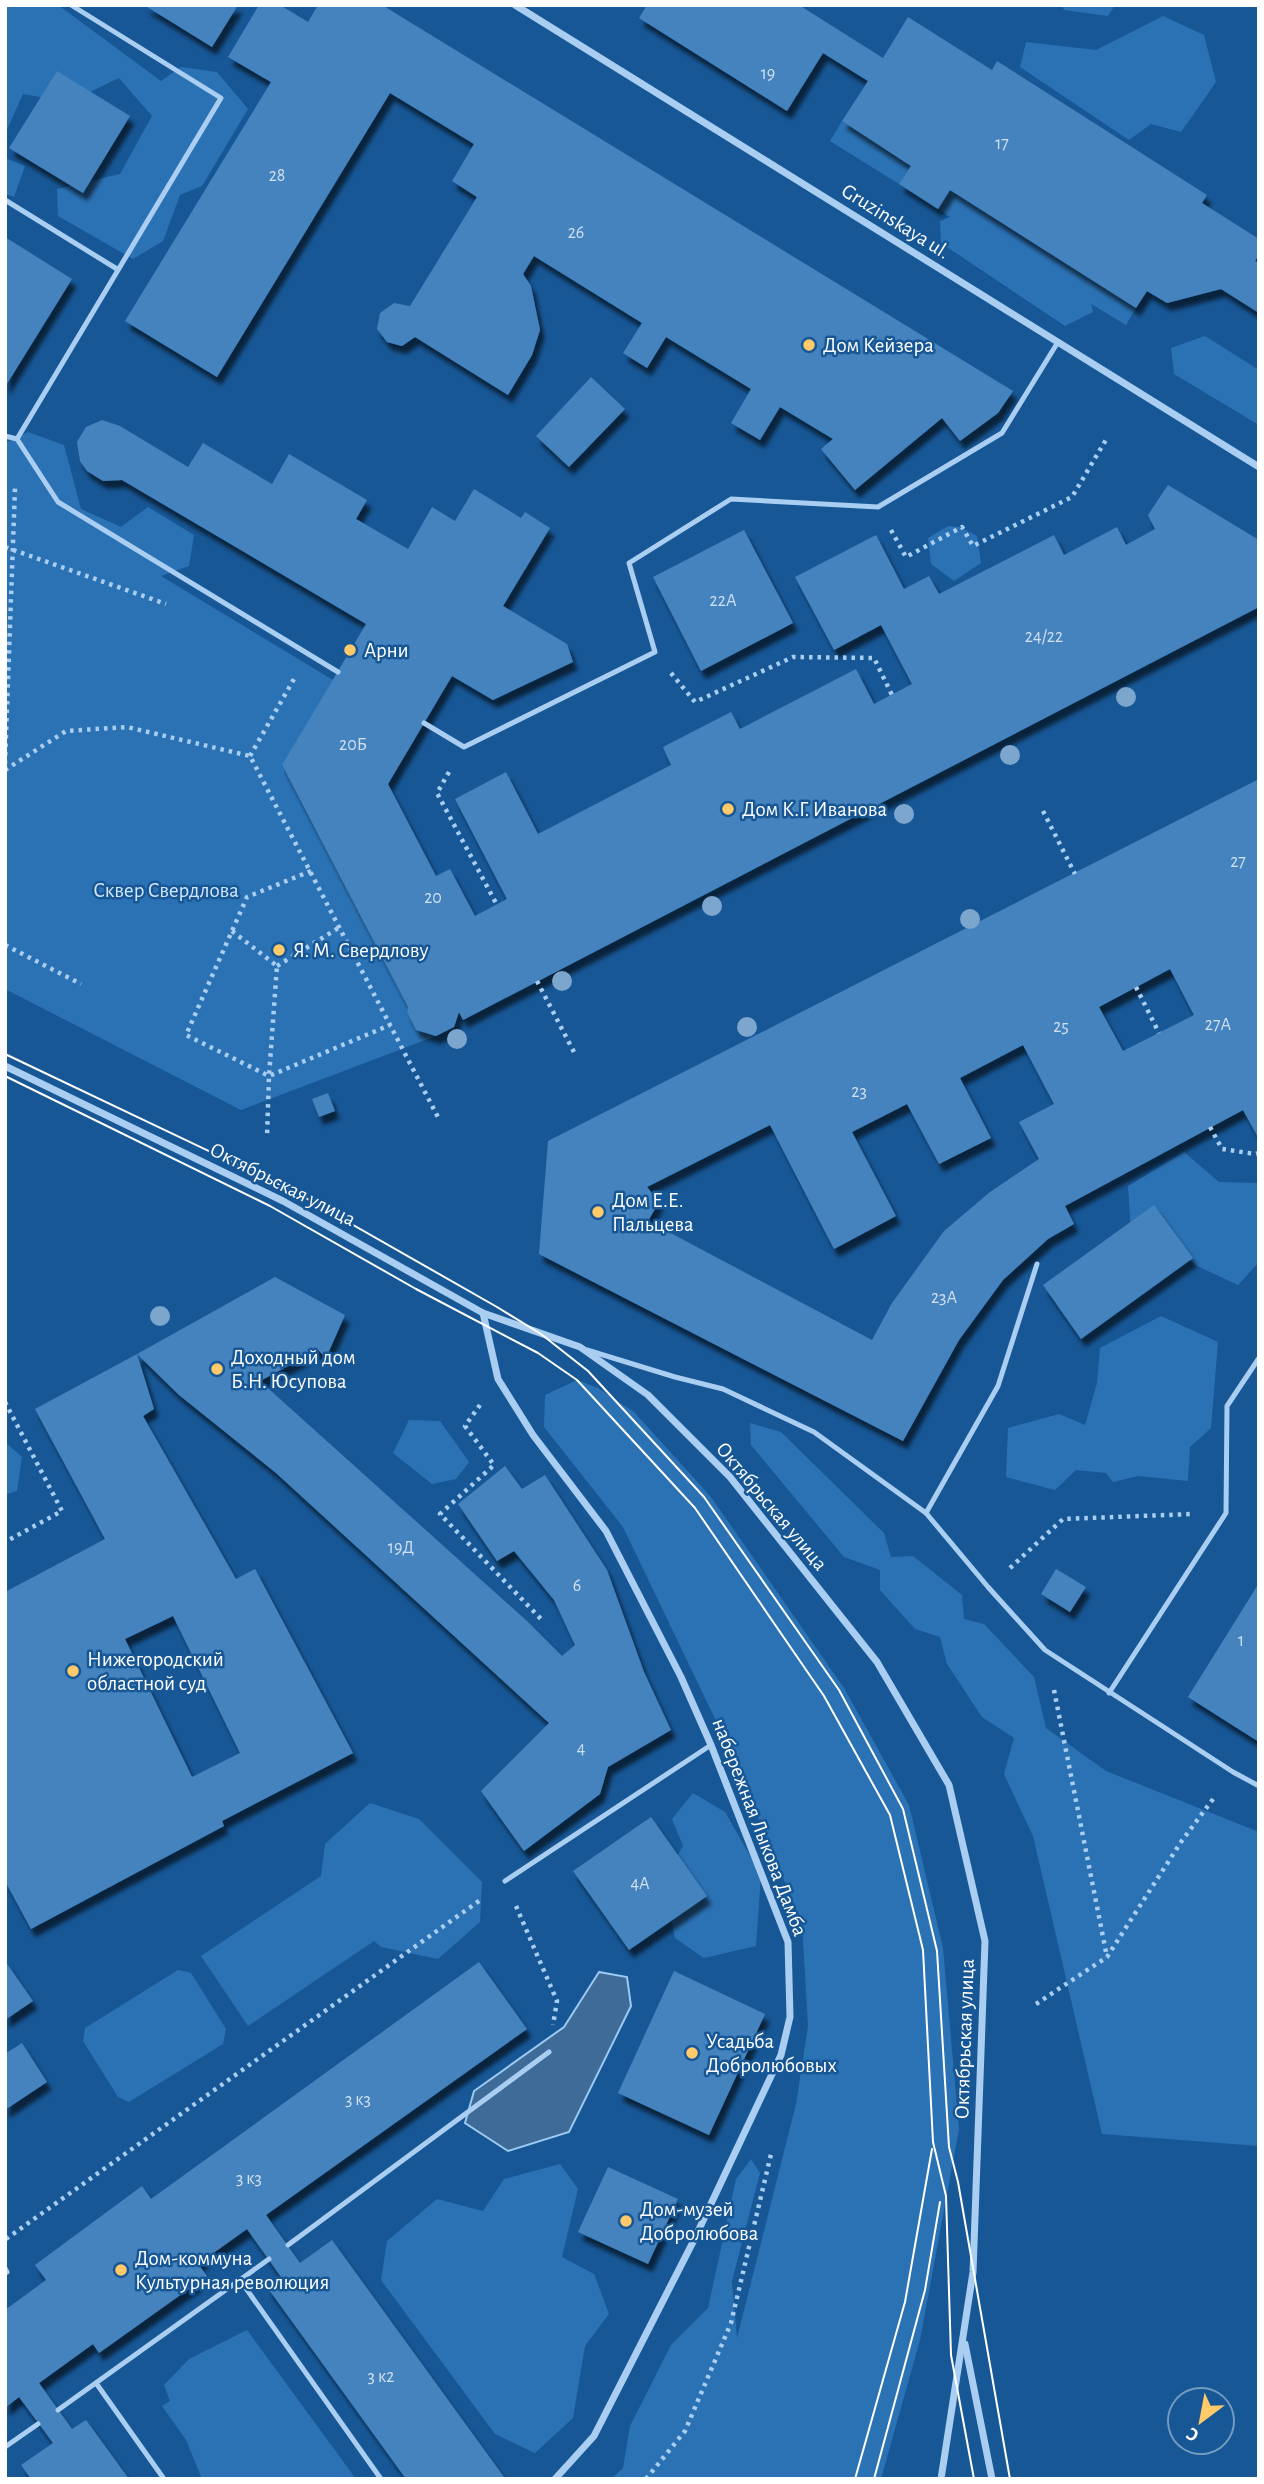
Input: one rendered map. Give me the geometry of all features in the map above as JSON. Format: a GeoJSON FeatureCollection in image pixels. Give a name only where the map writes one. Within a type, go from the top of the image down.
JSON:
{"type":"FeatureCollection","features":[{"type":"Feature","properties":{"kind":"street","name":"Gruzinskaya ul."},"geometry":{"type":"LineString","coordinates":[[515,5],[1259,467]]}},
{"type":"Feature","properties":{"kind":"street","name":"Октябрьская улица"},"geometry":{"type":"LineString","coordinates":[[5,1066],[283,1201],[483,1313],[580,1348],[648,1395],[730,1477],[877,1662],[949,1785],[985,1941],[973,2272],[941,2479]]}},
{"type":"Feature","properties":{"kind":"street","name":"набережная Лыкова Дамба"},"geometry":{"type":"LineString","coordinates":[[483,1313],[498,1379],[533,1435],[606,1531],[681,1677],[711,1745],[788,1942],[790,2017],[780,2055],[693,2242],[601,2424],[594,2436],[555,2479]]}},
{"type":"Feature","properties":{"kind":"street"},"geometry":{"type":"LineString","coordinates":[[964,2340],[992,2479]]}},
{"type":"Feature","properties":{"kind":"lane"},"geometry":{"type":"LineString","coordinates":[[17,439],[221,97],[71,5]]}},
{"type":"Feature","properties":{"kind":"lane"},"geometry":{"type":"LineString","coordinates":[[5,200],[117,269]]}},
{"type":"Feature","properties":{"kind":"lane"},"geometry":{"type":"LineString","coordinates":[[424,723],[464,747],[655,652],[629,564],[731,499],[878,507],[1002,433],[1058,342]]}},
{"type":"Feature","properties":{"kind":"lane"},"geometry":{"type":"LineString","coordinates":[[5,436],[17,439],[58,502],[338,672]]}},
{"type":"Feature","properties":{"kind":"lane"},"geometry":{"type":"LineString","coordinates":[[926,1513],[998,1386],[1037,1264]]}},
{"type":"Feature","properties":{"kind":"lane"},"geometry":{"type":"LineString","coordinates":[[580,1348],[723,1389],[814,1432],[926,1513],[1045,1650],[1233,1772],[1259,1786]]}},
{"type":"Feature","properties":{"kind":"lane"},"geometry":{"type":"LineString","coordinates":[[1109,1693],[1226,1513],[1227,1406],[1259,1358]]}},
{"type":"Feature","properties":{"kind":"lane"},"geometry":{"type":"LineString","coordinates":[[505,1881],[711,1745]]}},
{"type":"Feature","properties":{"kind":"lane"},"geometry":{"type":"LineString","coordinates":[[288,2245],[549,2052]]}},
{"type":"Feature","properties":{"kind":"lane"},"geometry":{"type":"LineString","coordinates":[[58,2410],[269,2259]]}},
{"type":"Feature","properties":{"kind":"lane"},"geometry":{"type":"LineString","coordinates":[[240,2280],[380,2479]]}},
{"type":"Feature","properties":{"kind":"lane"},"geometry":{"type":"LineString","coordinates":[[96,2383],[164,2479]]}},
{"type":"Feature","properties":{"kind":"lane"},"geometry":{"type":"LineString","coordinates":[[5,2447],[38,2424]]}},
{"type":"Feature","properties":{"kind":"path"},"geometry":{"type":"LineString","coordinates":[[878,507],[906,557],[962,527],[973,546],[1072,497],[1107,438]]}},
{"type":"Feature","properties":{"kind":"path"},"geometry":{"type":"LineString","coordinates":[[5,764],[17,439]]}},
{"type":"Feature","properties":{"kind":"path"},"geometry":{"type":"LineString","coordinates":[[5,547],[167,604]]}},
{"type":"Feature","properties":{"kind":"path"},"geometry":{"type":"LineString","coordinates":[[655,652],[695,702],[793,657],[874,658],[892,695]]}},
{"type":"Feature","properties":{"kind":"path"},"geometry":{"type":"LineString","coordinates":[[5,770],[66,731],[115,727],[127,727],[250,756],[440,1121]]}},
{"type":"Feature","properties":{"kind":"path"},"geometry":{"type":"LineString","coordinates":[[464,747],[437,793],[497,905]]}},
{"type":"Feature","properties":{"kind":"path"},"geometry":{"type":"LineString","coordinates":[[1043,811],[1075,874]]}},
{"type":"Feature","properties":{"kind":"path"},"geometry":{"type":"LineString","coordinates":[[311,872],[247,897],[186,1035],[269,1076],[390,1025]]}},
{"type":"Feature","properties":{"kind":"path"},"geometry":{"type":"LineString","coordinates":[[278,966],[340,927]]}},
{"type":"Feature","properties":{"kind":"path"},"geometry":{"type":"LineString","coordinates":[[232,931],[278,966]]}},
{"type":"Feature","properties":{"kind":"path"},"geometry":{"type":"LineString","coordinates":[[5,945],[81,984]]}},
{"type":"Feature","properties":{"kind":"path"},"geometry":{"type":"LineString","coordinates":[[267,1137],[278,966]]}},
{"type":"Feature","properties":{"kind":"path"},"geometry":{"type":"LineString","coordinates":[[537,981],[575,1054]]}},
{"type":"Feature","properties":{"kind":"path"},"geometry":{"type":"LineString","coordinates":[[1136,987],[1159,1033]]}},
{"type":"Feature","properties":{"kind":"path"},"geometry":{"type":"LineString","coordinates":[[1210,1127],[1222,1149],[1259,1153]]}},
{"type":"Feature","properties":{"kind":"path"},"geometry":{"type":"LineString","coordinates":[[498,1379],[465,1426],[494,1465],[440,1514],[541,1619]]}},
{"type":"Feature","properties":{"kind":"path"},"geometry":{"type":"LineString","coordinates":[[5,1402],[62,1511],[5,1542]]}},
{"type":"Feature","properties":{"kind":"path"},"geometry":{"type":"LineString","coordinates":[[988,1587],[1063,1519],[1226,1513]]}},
{"type":"Feature","properties":{"kind":"path"},"geometry":{"type":"LineString","coordinates":[[1045,1650],[1107,1957]]}},
{"type":"Feature","properties":{"kind":"path"},"geometry":{"type":"LineString","coordinates":[[1036,2004],[1107,1957],[1181,1842],[1233,1772]]}},
{"type":"Feature","properties":{"kind":"path"},"geometry":{"type":"LineString","coordinates":[[5,2239],[505,1881],[557,2001],[549,2052]]}},
{"type":"Feature","properties":{"kind":"path"},"geometry":{"type":"LineString","coordinates":[[646,2479],[685,2431],[731,2323],[774,2139]]}},
{"type":"Feature","properties":{"kind":"green space"},"geometry":{"type":"Polygon","coordinates":[[[5,5],[58,5],[161,81],[181,67],[217,72],[248,109],[202,186],[180,195],[163,241],[133,259],[58,216],[57,189],[120,174],[152,116],[119,78],[69,102],[23,94],[5,134],[5,5]]]}},
{"type":"Feature","properties":{"kind":"green space"},"geometry":{"type":"Polygon","coordinates":[[[1062,5],[1115,5],[1108,16],[1064,10],[1062,5]]]}},
{"type":"Feature","properties":{"kind":"green space"},"geometry":{"type":"Polygon","coordinates":[[[1163,16],[1204,35],[1216,82],[1181,132],[1151,124],[1129,140],[1020,67],[1026,42],[1096,50],[1163,16]]]}},
{"type":"Feature","properties":{"kind":"green space"},"geometry":{"type":"Polygon","coordinates":[[[842,121],[911,166],[899,184],[830,141],[842,121]]]}},
{"type":"Feature","properties":{"kind":"green space"},"geometry":{"type":"Polygon","coordinates":[[[5,158],[25,166],[14,197],[5,194],[5,158]]]}},
{"type":"Feature","properties":{"kind":"green space"},"geometry":{"type":"Polygon","coordinates":[[[950,190],[1136,308],[1126,325],[1091,304],[1093,312],[1065,326],[941,243],[940,221],[950,217],[938,209],[950,190]]]}},
{"type":"Feature","properties":{"kind":"green space"},"geometry":{"type":"Polygon","coordinates":[[[1205,336],[1259,370],[1259,425],[1174,374],[1171,348],[1205,336]]]}},
{"type":"Feature","properties":{"kind":"green space","name":"Сквер Свердлова"},"geometry":{"type":"Polygon","coordinates":[[[28,432],[64,445],[81,509],[121,527],[148,507],[194,535],[189,566],[161,576],[333,680],[282,766],[408,1007],[407,1012],[416,1030],[436,1036],[241,1110],[5,989],[5,443],[28,432]]]}},
{"type":"Feature","properties":{"kind":"green space"},"geometry":{"type":"Polygon","coordinates":[[[948,526],[960,527],[977,536],[981,563],[954,581],[931,564],[928,538],[948,526]]]}},
{"type":"Feature","properties":{"kind":"green space"},"geometry":{"type":"Polygon","coordinates":[[[1184,1152],[1219,1182],[1259,1183],[1259,1262],[1238,1285],[1197,1266],[1169,1242],[1131,1233],[1128,1186],[1184,1152]]]}},
{"type":"Feature","properties":{"kind":"green space"},"geometry":{"type":"Polygon","coordinates":[[[1161,1316],[1218,1342],[1211,1428],[1190,1447],[1188,1481],[1138,1476],[1113,1482],[1106,1473],[1076,1470],[1055,1490],[1006,1477],[1008,1428],[1059,1414],[1085,1425],[1097,1383],[1100,1348],[1161,1316]]]}},
{"type":"Feature","properties":{"kind":"green space"},"geometry":{"type":"Polygon","coordinates":[[[577,1380],[598,1388],[634,1412],[711,1497],[844,1688],[909,1805],[943,1948],[959,2129],[920,2340],[881,2479],[611,2479],[623,2468],[630,2426],[671,2345],[708,2308],[736,2179],[751,2159],[760,2173],[732,2281],[737,2338],[796,2104],[808,2026],[802,1923],[730,1750],[623,1527],[544,1427],[545,1395],[577,1380]]]}},
{"type":"Feature","properties":{"kind":"green space"},"geometry":{"type":"Polygon","coordinates":[[[409,1420],[440,1421],[469,1462],[456,1479],[432,1484],[393,1453],[409,1420]]]}},
{"type":"Feature","properties":{"kind":"green space"},"geometry":{"type":"Polygon","coordinates":[[[750,1423],[781,1432],[884,1533],[891,1557],[913,1556],[962,1595],[964,1619],[984,1624],[1034,1677],[1046,1728],[1106,1771],[1259,1832],[1259,2146],[1102,2134],[1033,1836],[1004,1774],[1014,1738],[982,1717],[947,1664],[940,1637],[915,1629],[880,1590],[880,1570],[844,1557],[751,1445],[750,1423]]]}},
{"type":"Feature","properties":{"kind":"green space"},"geometry":{"type":"Polygon","coordinates":[[[5,1442],[22,1457],[17,1491],[5,1495],[5,1442]]]}},
{"type":"Feature","properties":{"kind":"green space"},"geometry":{"type":"Polygon","coordinates":[[[693,1793],[725,1812],[761,1875],[756,1946],[704,1958],[675,1938],[663,1880],[683,1846],[672,1819],[693,1793]]]}},
{"type":"Feature","properties":{"kind":"green space"},"geometry":{"type":"Polygon","coordinates":[[[370,1803],[419,1819],[482,1882],[480,1922],[438,1959],[381,1947],[374,1941],[248,2026],[201,1956],[321,1876],[325,1844],[370,1803]]]}},
{"type":"Feature","properties":{"kind":"green space"},"geometry":{"type":"Polygon","coordinates":[[[178,1970],[191,1973],[226,2029],[223,2044],[129,2102],[118,2097],[83,2041],[85,2028],[178,1970]]]}},
{"type":"Feature","properties":{"kind":"green space"},"geometry":{"type":"Polygon","coordinates":[[[560,2164],[578,2189],[562,2257],[594,2274],[609,2314],[585,2346],[573,2418],[535,2453],[495,2434],[381,2280],[387,2241],[437,2199],[483,2211],[504,2179],[560,2164]]]}},
{"type":"Feature","properties":{"kind":"green space"},"geometry":{"type":"Polygon","coordinates":[[[247,2330],[356,2479],[202,2479],[186,2440],[162,2406],[170,2401],[164,2385],[189,2359],[247,2330]]]}},
{"type":"Feature","properties":{"kind":"shaded area"},"geometry":{"type":"Polygon","coordinates":[[[599,1972],[627,1977],[631,2006],[569,2132],[508,2151],[465,2123],[474,2091],[564,2027],[599,1972]]]}},
{"type":"Feature","properties":{"kind":"building"},"geometry":{"type":"Polygon","coordinates":[[[144,5],[238,5],[212,47],[144,5]]]}},
{"type":"Feature","properties":{"kind":"building"},"geometry":{"type":"Polygon","coordinates":[[[259,5],[280,5],[308,22],[318,5],[382,5],[1013,391],[998,413],[960,441],[942,418],[855,490],[821,449],[833,439],[780,407],[760,440],[731,423],[751,389],[666,337],[647,368],[623,353],[642,323],[534,256],[523,274],[531,286],[540,330],[532,355],[508,395],[415,337],[402,346],[387,342],[377,329],[380,313],[394,303],[410,306],[477,197],[452,181],[474,144],[390,93],[217,377],[125,321],[271,82],[228,57],[259,5]]]}},
{"type":"Feature","properties":{"kind":"building"},"geometry":{"type":"Polygon","coordinates":[[[647,5],[799,5],[883,58],[908,17],[992,70],[997,61],[1207,195],[1202,203],[1259,239],[1259,255],[1255,261],[1259,263],[1259,313],[1221,289],[1167,303],[1147,291],[1136,308],[950,190],[938,209],[899,184],[911,166],[842,121],[868,81],[823,53],[787,111],[639,18],[647,5]]]}},
{"type":"Feature","properties":{"kind":"building"},"geometry":{"type":"Polygon","coordinates":[[[57,71],[130,116],[83,193],[9,148],[57,71]]]}},
{"type":"Feature","properties":{"kind":"building"},"geometry":{"type":"Polygon","coordinates":[[[5,237],[72,279],[5,387],[5,237]]]}},
{"type":"Feature","properties":{"kind":"building"},"geometry":{"type":"Polygon","coordinates":[[[591,377],[625,409],[569,467],[536,436],[591,377]]]}},
{"type":"Feature","properties":{"kind":"building"},"geometry":{"type":"Polygon","coordinates":[[[102,420],[120,426],[188,467],[203,443],[272,484],[289,454],[367,500],[356,519],[408,549],[432,507],[455,521],[474,489],[521,518],[525,512],[550,528],[503,606],[567,644],[573,662],[493,700],[452,676],[388,784],[436,876],[450,869],[475,916],[507,899],[455,799],[506,772],[538,834],[671,765],[663,747],[731,712],[740,729],[856,669],[874,704],[912,684],[881,625],[834,650],[795,577],[876,535],[904,589],[929,576],[939,594],[1054,535],[1064,555],[1117,527],[1126,545],[1155,529],[1148,515],[1168,485],[1259,540],[1259,607],[463,1020],[459,1012],[454,1027],[436,1036],[416,1030],[407,1012],[408,1007],[282,765],[366,624],[122,480],[103,481],[87,471],[80,461],[77,442],[86,427],[102,420]]]}},
{"type":"Feature","properties":{"kind":"building"},"geometry":{"type":"Polygon","coordinates":[[[744,530],[793,623],[701,671],[653,577],[744,530]]]}},
{"type":"Feature","properties":{"kind":"building"},"geometry":{"type":"Polygon","coordinates":[[[1259,779],[1259,1139],[1243,1110],[1065,1206],[1074,1224],[1048,1239],[1003,1280],[959,1340],[903,1441],[539,1254],[548,1141],[1259,779]],[[1170,969],[1099,1007],[1123,1051],[1194,1015],[1170,969]],[[1023,1045],[960,1078],[991,1138],[939,1164],[907,1104],[852,1132],[896,1216],[834,1249],[770,1125],[647,1187],[659,1202],[648,1221],[872,1340],[892,1303],[944,1231],[990,1192],[1039,1159],[1019,1122],[1054,1104],[1023,1045]]]}},
{"type":"Feature","properties":{"kind":"building"},"geometry":{"type":"Polygon","coordinates":[[[328,1093],[335,1111],[319,1117],[312,1099],[328,1093]]]}},
{"type":"Feature","properties":{"kind":"building"},"geometry":{"type":"Polygon","coordinates":[[[1154,1205],[1193,1258],[1081,1339],[1043,1285],[1154,1205]]]}},
{"type":"Feature","properties":{"kind":"building"},"geometry":{"type":"Polygon","coordinates":[[[275,1277],[345,1315],[326,1358],[318,1350],[260,1381],[527,1621],[562,1656],[575,1645],[554,1600],[514,1551],[497,1561],[458,1504],[505,1466],[522,1489],[545,1475],[607,1570],[644,1672],[671,1730],[608,1767],[600,1794],[524,1851],[481,1791],[549,1723],[276,1473],[179,1395],[137,1354],[275,1277]]]}},
{"type":"Feature","properties":{"kind":"building","name":"Нижегородский областной суд"},"geometry":{"type":"Polygon","coordinates":[[[137,1354],[154,1409],[143,1416],[236,1579],[255,1569],[353,1753],[222,1821],[224,1826],[31,1929],[5,1881],[5,1592],[105,1539],[35,1409],[137,1354]],[[173,1616],[125,1639],[192,1777],[240,1753],[173,1616]]]}},
{"type":"Feature","properties":{"kind":"building"},"geometry":{"type":"Polygon","coordinates":[[[1056,1569],[1086,1587],[1070,1612],[1041,1594],[1056,1569]]]}},
{"type":"Feature","properties":{"kind":"building"},"geometry":{"type":"Polygon","coordinates":[[[1259,1583],[1259,1742],[1188,1697],[1259,1583]]]}},
{"type":"Feature","properties":{"kind":"building"},"geometry":{"type":"Polygon","coordinates":[[[651,1817],[707,1896],[629,1950],[573,1871],[651,1817]]]}},
{"type":"Feature","properties":{"kind":"building"},"geometry":{"type":"Polygon","coordinates":[[[5,1961],[33,2001],[5,2020],[5,1961]]]}},
{"type":"Feature","properties":{"kind":"building"},"geometry":{"type":"Polygon","coordinates":[[[479,1962],[527,2029],[266,2215],[300,2263],[332,2240],[504,2477],[406,2479],[267,2287],[281,2277],[247,2229],[198,2264],[207,2276],[99,2353],[93,2344],[39,2383],[72,2429],[86,2420],[129,2479],[31,2479],[21,2465],[53,2443],[19,2397],[5,2408],[5,2310],[46,2280],[35,2265],[142,2186],[151,2199],[479,1962]]]}},
{"type":"Feature","properties":{"kind":"building","name":"Усадьба Добролюбовых"},"geometry":{"type":"Polygon","coordinates":[[[674,1971],[765,2014],[709,2135],[618,2093],[674,1971]]]}},
{"type":"Feature","properties":{"kind":"building"},"geometry":{"type":"Polygon","coordinates":[[[22,2043],[47,2082],[5,2110],[5,2054],[22,2043]]]}},
{"type":"Feature","properties":{"kind":"building","name":"Дом-музей Добролюбова"},"geometry":{"type":"Polygon","coordinates":[[[608,2167],[678,2199],[648,2264],[578,2232],[608,2167]]]}},
{"type":"Feature","properties":{"kind":"tram line"},"geometry":{"type":"LineString","coordinates":[[5,1054],[297,1193],[541,1334],[588,1371],[704,1497],[839,1690],[903,1809],[937,1951],[949,2147],[958,2182],[1010,2479]]}},
{"type":"Feature","properties":{"kind":"tram line"},"geometry":{"type":"LineString","coordinates":[[5,1076],[270,1206],[416,1289],[538,1353],[577,1380],[695,1508],[824,1696],[890,1815],[923,1950],[933,2142],[946,2196],[951,2355],[974,2479]]}},
{"type":"Feature","properties":{"kind":"tram line"},"geometry":{"type":"LineString","coordinates":[[855,2479],[905,2302],[932,2149]]}},
{"type":"Feature","properties":{"kind":"tram line"},"geometry":{"type":"LineString","coordinates":[[874,2479],[925,2290],[940,2202]]}},
{"type":"Feature","properties":{"kind":"place","name":"Дом Кейзера"},"geometry":{"type":"Point","coordinates":[809,345]}},
{"type":"Feature","properties":{"kind":"place","name":"Арни"},"geometry":{"type":"Point","coordinates":[350,650]}},
{"type":"Feature","properties":{"kind":"place","name":"Дом К.Г. Иванова"},"geometry":{"type":"Point","coordinates":[728,809]}},
{"type":"Feature","properties":{"kind":"place","name":"Я. М. Свердлову"},"geometry":{"type":"Point","coordinates":[279,950]}},
{"type":"Feature","properties":{"kind":"place","name":"Дом Е.Е. Пальцева"},"geometry":{"type":"Point","coordinates":[598,1212]}},
{"type":"Feature","properties":{"kind":"place","name":"Доходный дом Б.Н. Юсупова"},"geometry":{"type":"Point","coordinates":[217,1369]}},
{"type":"Feature","properties":{"kind":"place","name":"Нижегородский областной суд"},"geometry":{"type":"Point","coordinates":[73,1671]}},
{"type":"Feature","properties":{"kind":"place","name":"Усадьба Добролюбовых"},"geometry":{"type":"Point","coordinates":[692,2053]}},
{"type":"Feature","properties":{"kind":"place","name":"Дом-музей Добролюбова"},"geometry":{"type":"Point","coordinates":[626,2221]}},
{"type":"Feature","properties":{"kind":"place","name":"Дом-коммуна Культурная революция"},"geometry":{"type":"Point","coordinates":[121,2270]}}]}
